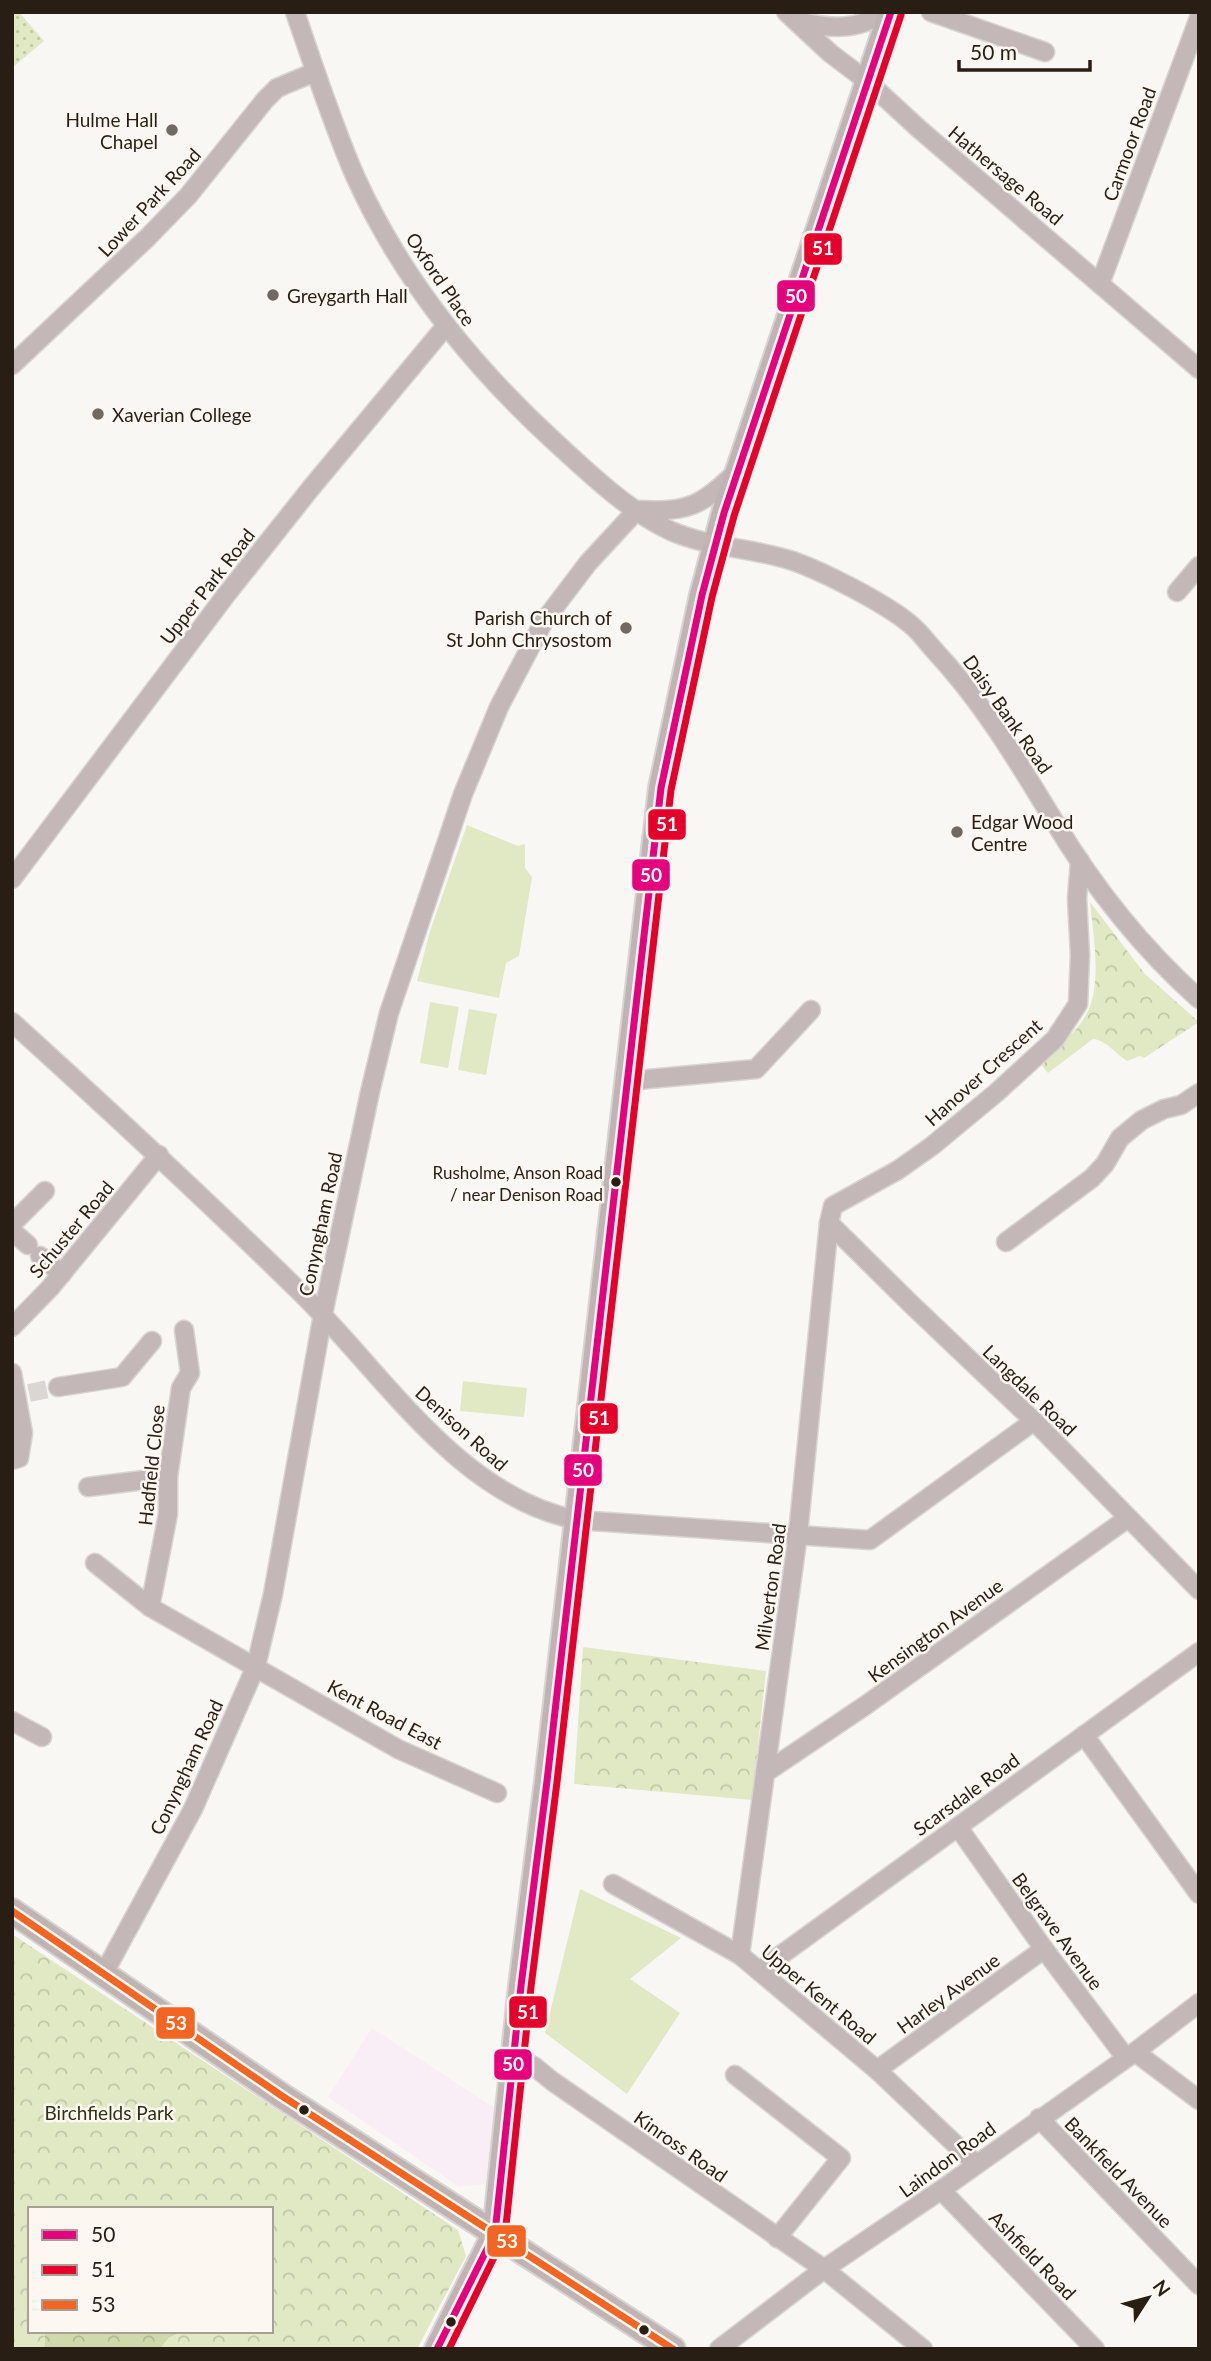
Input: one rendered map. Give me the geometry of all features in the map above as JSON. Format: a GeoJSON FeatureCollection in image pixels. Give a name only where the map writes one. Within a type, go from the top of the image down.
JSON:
{"type":"FeatureCollection","features":[{"type":"Feature","properties":{"kind":"highway"},"geometry":{"type":"LineString","coordinates":[[437,2349],[495,2233],[521,1986],[661,788],[715,544],[891,12]]}},
{"type":"Feature","properties":{"kind":"highway"},"geometry":{"type":"LineString","coordinates":[[12,1910],[282,2096],[673,2349]]}},
{"type":"Feature","properties":{"kind":"street","name":"Oxford Place"},"geometry":{"type":"LineString","coordinates":[[295,12],[356,177],[380,225],[445,327],[485,373],[578,463],[637,510],[668,529],[715,544]]}},
{"type":"Feature","properties":{"kind":"street"},"geometry":{"type":"LineString","coordinates":[[791,16],[820,27],[859,26],[885,12]]}},
{"type":"Feature","properties":{"kind":"street"},"geometry":{"type":"LineString","coordinates":[[931,12],[1045,52]]}},
{"type":"Feature","properties":{"kind":"street","name":"Hathersage Road"},"geometry":{"type":"LineString","coordinates":[[791,16],[1199,369]]}},
{"type":"Feature","properties":{"kind":"street","name":"Carmoor Road"},"geometry":{"type":"LineString","coordinates":[[1100,284],[1199,18]]}},
{"type":"Feature","properties":{"kind":"street","name":"Lower Park Road"},"geometry":{"type":"LineString","coordinates":[[12,365],[156,230],[188,196],[265,100],[278,88],[315,72]]}},
{"type":"Feature","properties":{"kind":"street","name":"Upper Park Road"},"geometry":{"type":"LineString","coordinates":[[12,879],[226,595],[445,327]]}},
{"type":"Feature","properties":{"kind":"street"},"geometry":{"type":"LineString","coordinates":[[637,510],[668,512],[696,504],[716,492],[738,469]]}},
{"type":"Feature","properties":{"kind":"street","name":"Conyngham Road"},"geometry":{"type":"LineString","coordinates":[[104,1973],[193,1809],[256,1666],[273,1594],[323,1314],[370,1092],[389,1013],[463,794],[499,707],[544,621],[588,564],[637,510]]}},
{"type":"Feature","properties":{"kind":"street","name":"Daisy Bank Road"},"geometry":{"type":"LineString","coordinates":[[715,544],[794,562],[858,592],[909,623],[956,673],[1014,752],[1080,861],[1124,920],[1199,999]]}},
{"type":"Feature","properties":{"kind":"street"},"geometry":{"type":"LineString","coordinates":[[1177,592],[1199,566]]}},
{"type":"Feature","properties":{"kind":"street","name":"Hanover Crescent"},"geometry":{"type":"LineString","coordinates":[[829,1223],[833,1206],[898,1170],[932,1146],[1055,1039],[1078,1004],[1080,955],[1077,898],[1080,861]]}},
{"type":"Feature","properties":{"kind":"street"},"geometry":{"type":"LineString","coordinates":[[627,1081],[756,1069],[811,1010]]}},
{"type":"Feature","properties":{"kind":"street","name":"Denison Road"},"geometry":{"type":"LineString","coordinates":[[12,1022],[159,1155],[323,1314],[448,1449],[494,1486],[548,1514],[577,1520],[870,1540],[1034,1421]]}},
{"type":"Feature","properties":{"kind":"street"},"geometry":{"type":"LineString","coordinates":[[1006,1242],[1091,1178],[1105,1164],[1120,1138],[1142,1121],[1164,1109],[1181,1105],[1199,1093]]}},
{"type":"Feature","properties":{"kind":"street","name":"Schuster Road"},"geometry":{"type":"LineString","coordinates":[[12,1327],[62,1274],[159,1155]]}},
{"type":"Feature","properties":{"kind":"street"},"geometry":{"type":"LineString","coordinates":[[12,1224],[45,1191]]}},
{"type":"Feature","properties":{"kind":"street","name":"Langdale Road"},"geometry":{"type":"LineString","coordinates":[[829,1223],[1034,1421],[1199,1590]]}},
{"type":"Feature","properties":{"kind":"street","name":"Milverton Road"},"geometry":{"type":"LineString","coordinates":[[740,1955],[799,1534],[829,1223]]}},
{"type":"Feature","properties":{"kind":"street"},"geometry":{"type":"LineString","coordinates":[[12,1231],[62,1274]]}},
{"type":"Feature","properties":{"kind":"street","name":"Hadfield Close"},"geometry":{"type":"LineString","coordinates":[[150,1607],[168,1514],[168,1477],[181,1388],[190,1373],[184,1330]]}},
{"type":"Feature","properties":{"kind":"street"},"geometry":{"type":"LineString","coordinates":[[58,1387],[122,1377],[152,1341]]}},
{"type":"Feature","properties":{"kind":"street"},"geometry":{"type":"LineString","coordinates":[[12,1373],[23,1394],[23,1433],[19,1458],[12,1460]]}},
{"type":"Feature","properties":{"kind":"street"},"geometry":{"type":"LineString","coordinates":[[88,1487],[168,1477]]}},
{"type":"Feature","properties":{"kind":"street","name":"Kensington Avenue"},"geometry":{"type":"LineString","coordinates":[[765,1773],[866,1705],[1128,1518]]}},
{"type":"Feature","properties":{"kind":"street","name":"Kent Road East"},"geometry":{"type":"LineString","coordinates":[[95,1563],[150,1607],[398,1749],[496,1793]]}},
{"type":"Feature","properties":{"kind":"street","name":"Scarsdale Road"},"geometry":{"type":"LineString","coordinates":[[759,1971],[1199,1652]]}},
{"type":"Feature","properties":{"kind":"street"},"geometry":{"type":"LineString","coordinates":[[12,1721],[42,1737]]}},
{"type":"Feature","properties":{"kind":"street"},"geometry":{"type":"LineString","coordinates":[[1084,1735],[1199,1894]]}},
{"type":"Feature","properties":{"kind":"street","name":"Belgrave Avenue"},"geometry":{"type":"LineString","coordinates":[[958,1826],[1044,1949],[1130,2055],[1199,2100]]}},
{"type":"Feature","properties":{"kind":"street","name":"Upper Kent Road"},"geometry":{"type":"LineString","coordinates":[[614,1884],[740,1955],[877,2070],[976,2164]]}},
{"type":"Feature","properties":{"kind":"street","name":"Harley Avenue"},"geometry":{"type":"LineString","coordinates":[[877,2070],[1044,1949]]}},
{"type":"Feature","properties":{"kind":"street","name":"Laindon Road"},"geometry":{"type":"LineString","coordinates":[[719,2349],[824,2269],[941,2190],[1199,2003]]}},
{"type":"Feature","properties":{"kind":"street","name":"Kinross Road"},"geometry":{"type":"LineString","coordinates":[[515,2056],[535,2067],[824,2269],[923,2349]]}},
{"type":"Feature","properties":{"kind":"street"},"geometry":{"type":"LineString","coordinates":[[735,2075],[841,2158],[777,2238]]}},
{"type":"Feature","properties":{"kind":"street","name":"Bankfield Avenue"},"geometry":{"type":"LineString","coordinates":[[1039,2118],[1199,2285]]}},
{"type":"Feature","properties":{"kind":"street","name":"Ashfield Road"},"geometry":{"type":"LineString","coordinates":[[941,2190],[1095,2349]]}},
{"type":"Feature","properties":{"kind":"shaded area"},"geometry":{"type":"Polygon","coordinates":[[[372,2028],[498,2110],[486,2184],[459,2187],[328,2097],[372,2028]]]}},
{"type":"Feature","properties":{"kind":"green space"},"geometry":{"type":"Polygon","coordinates":[[[12,12],[19,12],[44,41],[12,68],[12,12]]]}},
{"type":"Feature","properties":{"kind":"green space"},"geometry":{"type":"Polygon","coordinates":[[[467,825],[518,846],[525,844],[525,868],[532,877],[519,956],[506,963],[499,998],[417,981],[430,931],[467,825]]]}},
{"type":"Feature","properties":{"kind":"green space"},"geometry":{"type":"Polygon","coordinates":[[[1090,902],[1145,974],[1199,1022],[1144,1058],[1140,1056],[1127,1061],[1107,1045],[1093,1039],[1048,1073],[1039,1062],[1079,1026],[1092,999],[1096,972],[1090,902]]]}},
{"type":"Feature","properties":{"kind":"green space"},"geometry":{"type":"Polygon","coordinates":[[[430,1002],[459,1007],[448,1068],[420,1063],[430,1002]]]}},
{"type":"Feature","properties":{"kind":"green space"},"geometry":{"type":"Polygon","coordinates":[[[469,1009],[497,1014],[486,1075],[458,1070],[469,1009]]]}},
{"type":"Feature","properties":{"kind":"green space"},"geometry":{"type":"Polygon","coordinates":[[[463,1381],[527,1388],[524,1417],[460,1411],[463,1381]]]}},
{"type":"Feature","properties":{"kind":"green space"},"geometry":{"type":"Polygon","coordinates":[[[583,1647],[766,1671],[752,1800],[574,1784],[583,1647]]]}},
{"type":"Feature","properties":{"kind":"green space"},"geometry":{"type":"Polygon","coordinates":[[[580,1889],[681,1938],[630,1979],[680,2013],[627,2094],[545,2033],[580,1889]]]}},
{"type":"Feature","properties":{"kind":"green space","name":"Birchfields Park"},"geometry":{"type":"Polygon","coordinates":[[[12,1934],[458,2230],[466,2256],[417,2349],[160,2349],[169,2338],[180,2333],[273,2333],[273,2207],[28,2207],[28,2333],[45,2333],[44,2349],[12,2349],[12,1934]]]}},
{"type":"Feature","properties":{"kind":"green space"},"geometry":{"type":"Polygon","coordinates":[[[45,2333],[180,2333],[169,2338],[160,2349],[44,2349],[45,2333]]]}},
{"type":"Feature","properties":{"kind":"tunnel"},"geometry":{"type":"LineString","coordinates":[[29,1393],[58,1387]]}},
{"type":"Feature","properties":{"kind":"transit line","name":"50"},"geometry":{"type":"LineString","coordinates":[[437,2349],[495,2233],[521,1986],[661,788],[702,595],[724,513],[891,12]]}},
{"type":"Feature","properties":{"kind":"transit line","name":"51"},"geometry":{"type":"LineString","coordinates":[[449,2349],[505,2235],[531,1987],[671,790],[712,597],[734,516],[901,15]]}},
{"type":"Feature","properties":{"kind":"transit line","name":"53"},"geometry":{"type":"LineString","coordinates":[[12,1911],[282,2096],[673,2349]]}},
{"type":"Feature","properties":{"kind":"place","name":"Hulme Hall Chapel"},"geometry":{"type":"Point","coordinates":[172,130]}},
{"type":"Feature","properties":{"kind":"place","name":"Greygarth Hall"},"geometry":{"type":"Point","coordinates":[273,295]}},
{"type":"Feature","properties":{"kind":"place","name":"Xaverian College"},"geometry":{"type":"Point","coordinates":[98,414]}},
{"type":"Feature","properties":{"kind":"place","name":"Parish Church of St John Chrysostom"},"geometry":{"type":"Point","coordinates":[626,628]}},
{"type":"Feature","properties":{"kind":"place","name":"Edgar Wood Centre"},"geometry":{"type":"Point","coordinates":[957,832]}},
{"type":"Feature","properties":{"kind":"place","name":"Rusholme, Anson Road / near Denison Road"},"geometry":{"type":"Point","coordinates":[616,1182]}}]}
